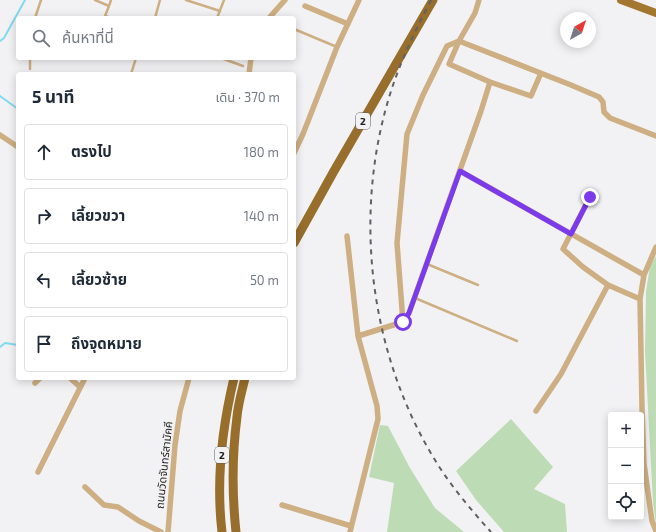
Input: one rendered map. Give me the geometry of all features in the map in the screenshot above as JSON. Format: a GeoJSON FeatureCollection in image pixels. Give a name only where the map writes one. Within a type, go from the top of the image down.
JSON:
{"type":"FeatureCollection","features":[{"type":"Feature","properties":{"kind":"highway","name":"2"},"geometry":{"type":"LineString","coordinates":[[296,227],[428,0]]}},
{"type":"Feature","properties":{"kind":"highway","name":"2"},"geometry":{"type":"LineString","coordinates":[[296,239],[432,0]]}},
{"type":"Feature","properties":{"kind":"highway","name":"2"},"geometry":{"type":"LineString","coordinates":[[222,532],[219,513],[221,458],[226,413],[234,380]]}},
{"type":"Feature","properties":{"kind":"highway","name":"2"},"geometry":{"type":"LineString","coordinates":[[236,532],[233,466],[237,416],[245,380]]}},
{"type":"Feature","properties":{"kind":"main road"},"geometry":{"type":"LineString","coordinates":[[621,0],[656,13]]}},
{"type":"Feature","properties":{"kind":"street"},"geometry":{"type":"LineString","coordinates":[[271,16],[285,0]]}},
{"type":"Feature","properties":{"kind":"street"},"geometry":{"type":"LineString","coordinates":[[296,150],[359,0]]}},
{"type":"Feature","properties":{"kind":"street"},"geometry":{"type":"LineString","coordinates":[[479,0],[475,13],[459,41],[449,64],[490,82],[531,96],[541,73]]}},
{"type":"Feature","properties":{"kind":"street"},"geometry":{"type":"LineString","coordinates":[[305,6],[348,24]]}},
{"type":"Feature","properties":{"kind":"street"},"geometry":{"type":"LineString","coordinates":[[403,322],[397,243],[407,134],[423,95],[447,46],[459,41],[599,97],[603,102],[604,112],[610,118],[656,136]]}},
{"type":"Feature","properties":{"kind":"street"},"geometry":{"type":"LineString","coordinates":[[249,72],[251,60]]}},
{"type":"Feature","properties":{"kind":"street"},"geometry":{"type":"LineString","coordinates":[[358,336],[403,322],[409,313],[490,82]]}},
{"type":"Feature","properties":{"kind":"street"},"geometry":{"type":"LineString","coordinates":[[0,135],[16,146]]}},
{"type":"Feature","properties":{"kind":"street"},"geometry":{"type":"LineString","coordinates":[[460,171],[644,275]]}},
{"type":"Feature","properties":{"kind":"street"},"geometry":{"type":"LineString","coordinates":[[590,197],[563,249],[583,267],[608,285],[640,299]]}},
{"type":"Feature","properties":{"kind":"street"},"geometry":{"type":"LineString","coordinates":[[282,505],[351,529],[378,419],[377,406],[358,336],[347,236]]}},
{"type":"Feature","properties":{"kind":"street"},"geometry":{"type":"LineString","coordinates":[[656,247],[644,275],[640,299],[644,464],[652,520],[656,531]]}},
{"type":"Feature","properties":{"kind":"street"},"geometry":{"type":"LineString","coordinates":[[536,411],[561,374],[608,285]]}},
{"type":"Feature","properties":{"kind":"street"},"geometry":{"type":"LineString","coordinates":[[35,383],[38,380]]}},
{"type":"Feature","properties":{"kind":"street"},"geometry":{"type":"LineString","coordinates":[[72,380],[80,387]]}},
{"type":"Feature","properties":{"kind":"street"},"geometry":{"type":"LineString","coordinates":[[38,472],[84,380]]}},
{"type":"Feature","properties":{"kind":"street","name":"ถนนวัดจันทร์สามัคคี"},"geometry":{"type":"LineString","coordinates":[[168,532],[175,445],[180,411],[188,380]]}},
{"type":"Feature","properties":{"kind":"street"},"geometry":{"type":"LineString","coordinates":[[85,487],[104,505],[118,507],[139,521],[161,532]]}},
{"type":"Feature","properties":{"kind":"lane"},"geometry":{"type":"LineString","coordinates":[[36,16],[41,0]]}},
{"type":"Feature","properties":{"kind":"lane"},"geometry":{"type":"LineString","coordinates":[[95,0],[109,6]]}},
{"type":"Feature","properties":{"kind":"lane"},"geometry":{"type":"LineString","coordinates":[[104,16],[111,0]]}},
{"type":"Feature","properties":{"kind":"lane"},"geometry":{"type":"LineString","coordinates":[[156,16],[160,0]]}},
{"type":"Feature","properties":{"kind":"lane"},"geometry":{"type":"LineString","coordinates":[[186,0],[220,11]]}},
{"type":"Feature","properties":{"kind":"lane"},"geometry":{"type":"LineString","coordinates":[[218,16],[224,0]]}},
{"type":"Feature","properties":{"kind":"lane"},"geometry":{"type":"LineString","coordinates":[[296,30],[338,47]]}},
{"type":"Feature","properties":{"kind":"lane"},"geometry":{"type":"LineString","coordinates":[[30,60],[30,69]]}},
{"type":"Feature","properties":{"kind":"lane"},"geometry":{"type":"LineString","coordinates":[[132,72],[135,60]]}},
{"type":"Feature","properties":{"kind":"lane"},"geometry":{"type":"LineString","coordinates":[[226,60],[243,66]]}},
{"type":"Feature","properties":{"kind":"lane"},"geometry":{"type":"LineString","coordinates":[[426,264],[478,285]]}},
{"type":"Feature","properties":{"kind":"lane"},"geometry":{"type":"LineString","coordinates":[[415,298],[517,341]]}},
{"type":"Feature","properties":{"kind":"green space"},"geometry":{"type":"Polygon","coordinates":[[[656,256],[656,525],[653,502],[645,352],[646,291],[650,266],[656,256]]]}},
{"type":"Feature","properties":{"kind":"green space"},"geometry":{"type":"Polygon","coordinates":[[[511,419],[553,467],[534,489],[565,504],[567,532],[504,532],[476,500],[456,471],[511,419]]]}},
{"type":"Feature","properties":{"kind":"green space"},"geometry":{"type":"Polygon","coordinates":[[[380,425],[388,426],[410,468],[435,508],[464,532],[387,532],[394,483],[369,477],[380,425]]]}},
{"type":"Feature","properties":{"kind":"waterway"},"geometry":{"type":"LineString","coordinates":[[16,16],[25,0]]}},
{"type":"Feature","properties":{"kind":"waterway"},"geometry":{"type":"LineString","coordinates":[[0,41],[4,38],[16,16]]}},
{"type":"Feature","properties":{"kind":"waterway"},"geometry":{"type":"LineString","coordinates":[[0,96],[16,108]]}},
{"type":"Feature","properties":{"kind":"waterway"},"geometry":{"type":"LineString","coordinates":[[0,347],[5,343],[16,345]]}},
{"type":"Feature","properties":{"kind":"railway"},"geometry":{"type":"LineString","coordinates":[[431,0],[396,77],[379,136],[372,185],[370,234],[374,284],[383,332],[397,380],[416,425],[446,477],[464,501],[491,532]]}},
{"type":"Feature","properties":{"kind":"route"},"geometry":{"type":"LineString","coordinates":[[403,322],[409,313],[460,171],[571,234],[590,197]]}}]}
